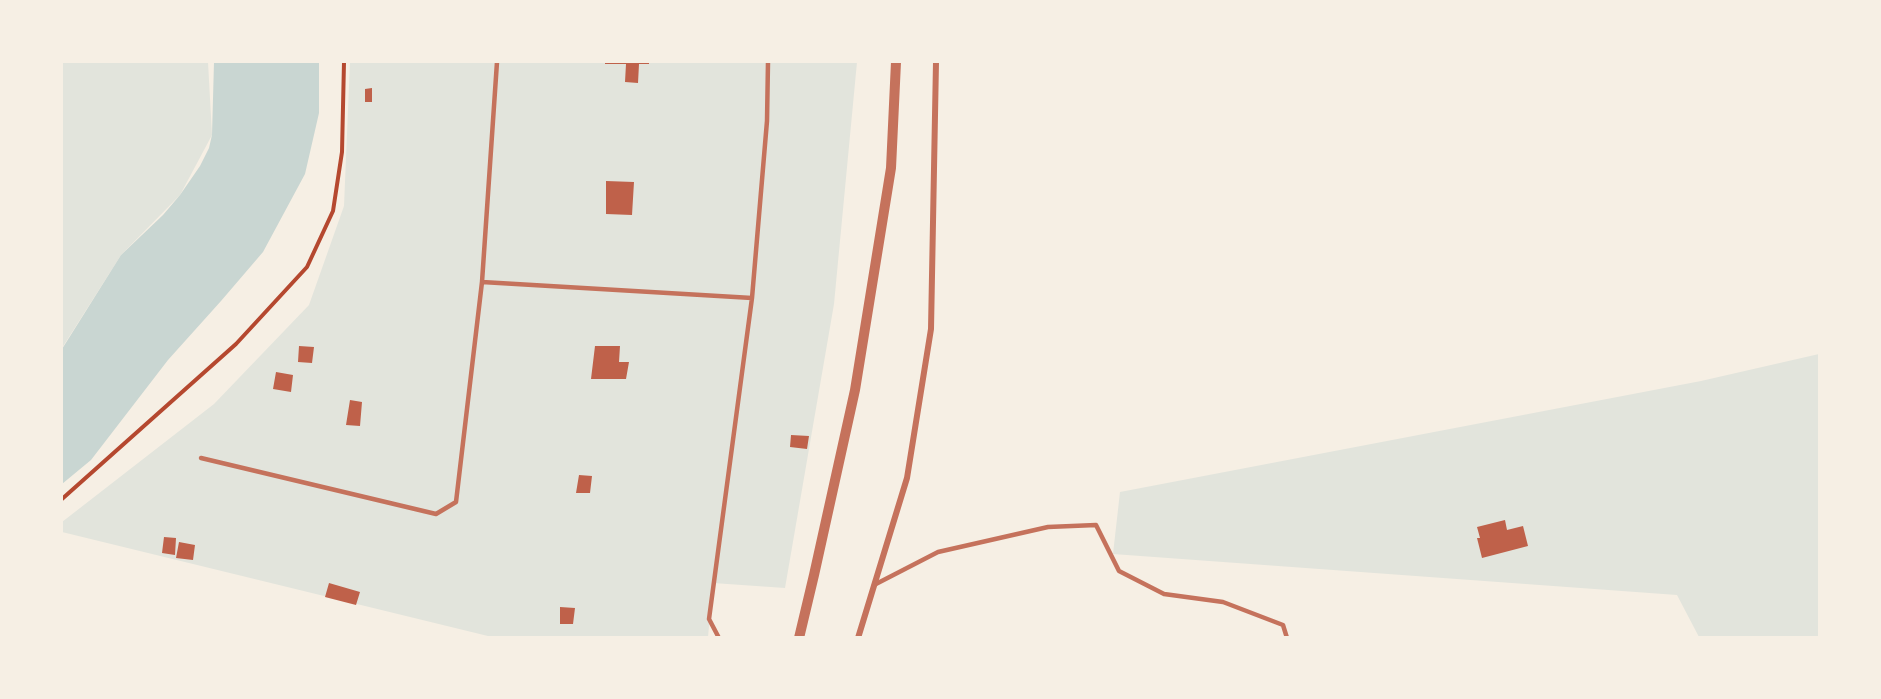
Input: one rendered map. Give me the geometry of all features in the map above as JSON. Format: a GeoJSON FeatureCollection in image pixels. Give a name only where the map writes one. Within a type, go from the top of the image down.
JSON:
{"type":"FeatureCollection","features":[{"type":"Feature","properties":{"kind":"street"},"geometry":{"type":"LineString","coordinates":[[799,638],[855,390],[891,168],[896,62]]}},
{"type":"Feature","properties":{"kind":"street"},"geometry":{"type":"LineString","coordinates":[[858,638],[907,478],[931,329],[936,62]]}},
{"type":"Feature","properties":{"kind":"lane"},"geometry":{"type":"LineString","coordinates":[[201,458],[436,514],[456,502],[482,282],[496,62]]}},
{"type":"Feature","properties":{"kind":"lane"},"geometry":{"type":"LineString","coordinates":[[719,638],[709,619],[752,298],[767,121],[768,62]]}},
{"type":"Feature","properties":{"kind":"lane"},"geometry":{"type":"LineString","coordinates":[[482,282],[752,298]]}},
{"type":"Feature","properties":{"kind":"lane"},"geometry":{"type":"LineString","coordinates":[[874,585],[938,552],[1048,528],[1096,525],[1119,571],[1164,594],[1223,602],[1283,625],[1287,638]]}},
{"type":"Feature","properties":{"kind":"path"},"geometry":{"type":"LineString","coordinates":[[62,499],[236,344],[307,267],[333,211],[342,152],[344,62]]}},
{"type":"Feature","properties":{"kind":"shaded area"},"geometry":{"type":"Polygon","coordinates":[[[62,62],[208,62],[212,135],[180,195],[121,255],[62,348],[62,62]]]}},
{"type":"Feature","properties":{"kind":"shaded area"},"geometry":{"type":"Polygon","coordinates":[[[214,62],[319,62],[319,113],[305,174],[263,252],[168,360],[91,460],[62,484],[62,349],[121,255],[163,215],[200,166],[209,148],[212,135],[214,62]]]}},
{"type":"Feature","properties":{"kind":"shaded area"},"geometry":{"type":"Polygon","coordinates":[[[350,62],[857,62],[834,304],[785,588],[713,583],[708,637],[492,637],[62,532],[62,522],[214,404],[309,305],[344,206],[350,62]]]}},
{"type":"Feature","properties":{"kind":"shaded area"},"geometry":{"type":"Polygon","coordinates":[[[1819,354],[1819,637],[1699,637],[1677,595],[1113,554],[1120,492],[1701,381],[1819,354]]]}},
{"type":"Feature","properties":{"kind":"building"},"geometry":{"type":"Polygon","coordinates":[[[605,62],[649,62],[649,64],[639,64],[638,83],[625,82],[626,64],[605,64],[605,62]]]}},
{"type":"Feature","properties":{"kind":"building"},"geometry":{"type":"Polygon","coordinates":[[[372,88],[372,102],[365,102],[365,89],[372,88]]]}},
{"type":"Feature","properties":{"kind":"building"},"geometry":{"type":"Polygon","coordinates":[[[606,181],[634,182],[632,215],[606,214],[606,181]]]}},
{"type":"Feature","properties":{"kind":"building"},"geometry":{"type":"Polygon","coordinates":[[[299,346],[314,347],[312,363],[298,362],[299,346]]]}},
{"type":"Feature","properties":{"kind":"building"},"geometry":{"type":"Polygon","coordinates":[[[595,346],[620,346],[619,362],[629,362],[626,379],[591,379],[595,346]]]}},
{"type":"Feature","properties":{"kind":"building"},"geometry":{"type":"Polygon","coordinates":[[[276,372],[293,375],[291,392],[273,389],[276,372]]]}},
{"type":"Feature","properties":{"kind":"building"},"geometry":{"type":"Polygon","coordinates":[[[350,400],[362,402],[360,426],[346,425],[350,400]]]}},
{"type":"Feature","properties":{"kind":"building"},"geometry":{"type":"Polygon","coordinates":[[[791,435],[809,436],[807,449],[790,447],[791,435]]]}},
{"type":"Feature","properties":{"kind":"building"},"geometry":{"type":"Polygon","coordinates":[[[579,475],[592,476],[590,493],[576,493],[579,475]]]}},
{"type":"Feature","properties":{"kind":"building"},"geometry":{"type":"Polygon","coordinates":[[[1505,520],[1507,530],[1523,526],[1528,546],[1482,558],[1477,527],[1505,520]]]}},
{"type":"Feature","properties":{"kind":"building"},"geometry":{"type":"Polygon","coordinates":[[[164,537],[176,538],[175,555],[162,553],[164,537]]]}},
{"type":"Feature","properties":{"kind":"building"},"geometry":{"type":"Polygon","coordinates":[[[179,542],[195,545],[193,560],[176,558],[179,542]]]}},
{"type":"Feature","properties":{"kind":"building"},"geometry":{"type":"Polygon","coordinates":[[[329,583],[360,592],[356,605],[325,597],[329,583]]]}},
{"type":"Feature","properties":{"kind":"building"},"geometry":{"type":"Polygon","coordinates":[[[560,607],[575,608],[573,624],[560,624],[560,607]]]}}]}
